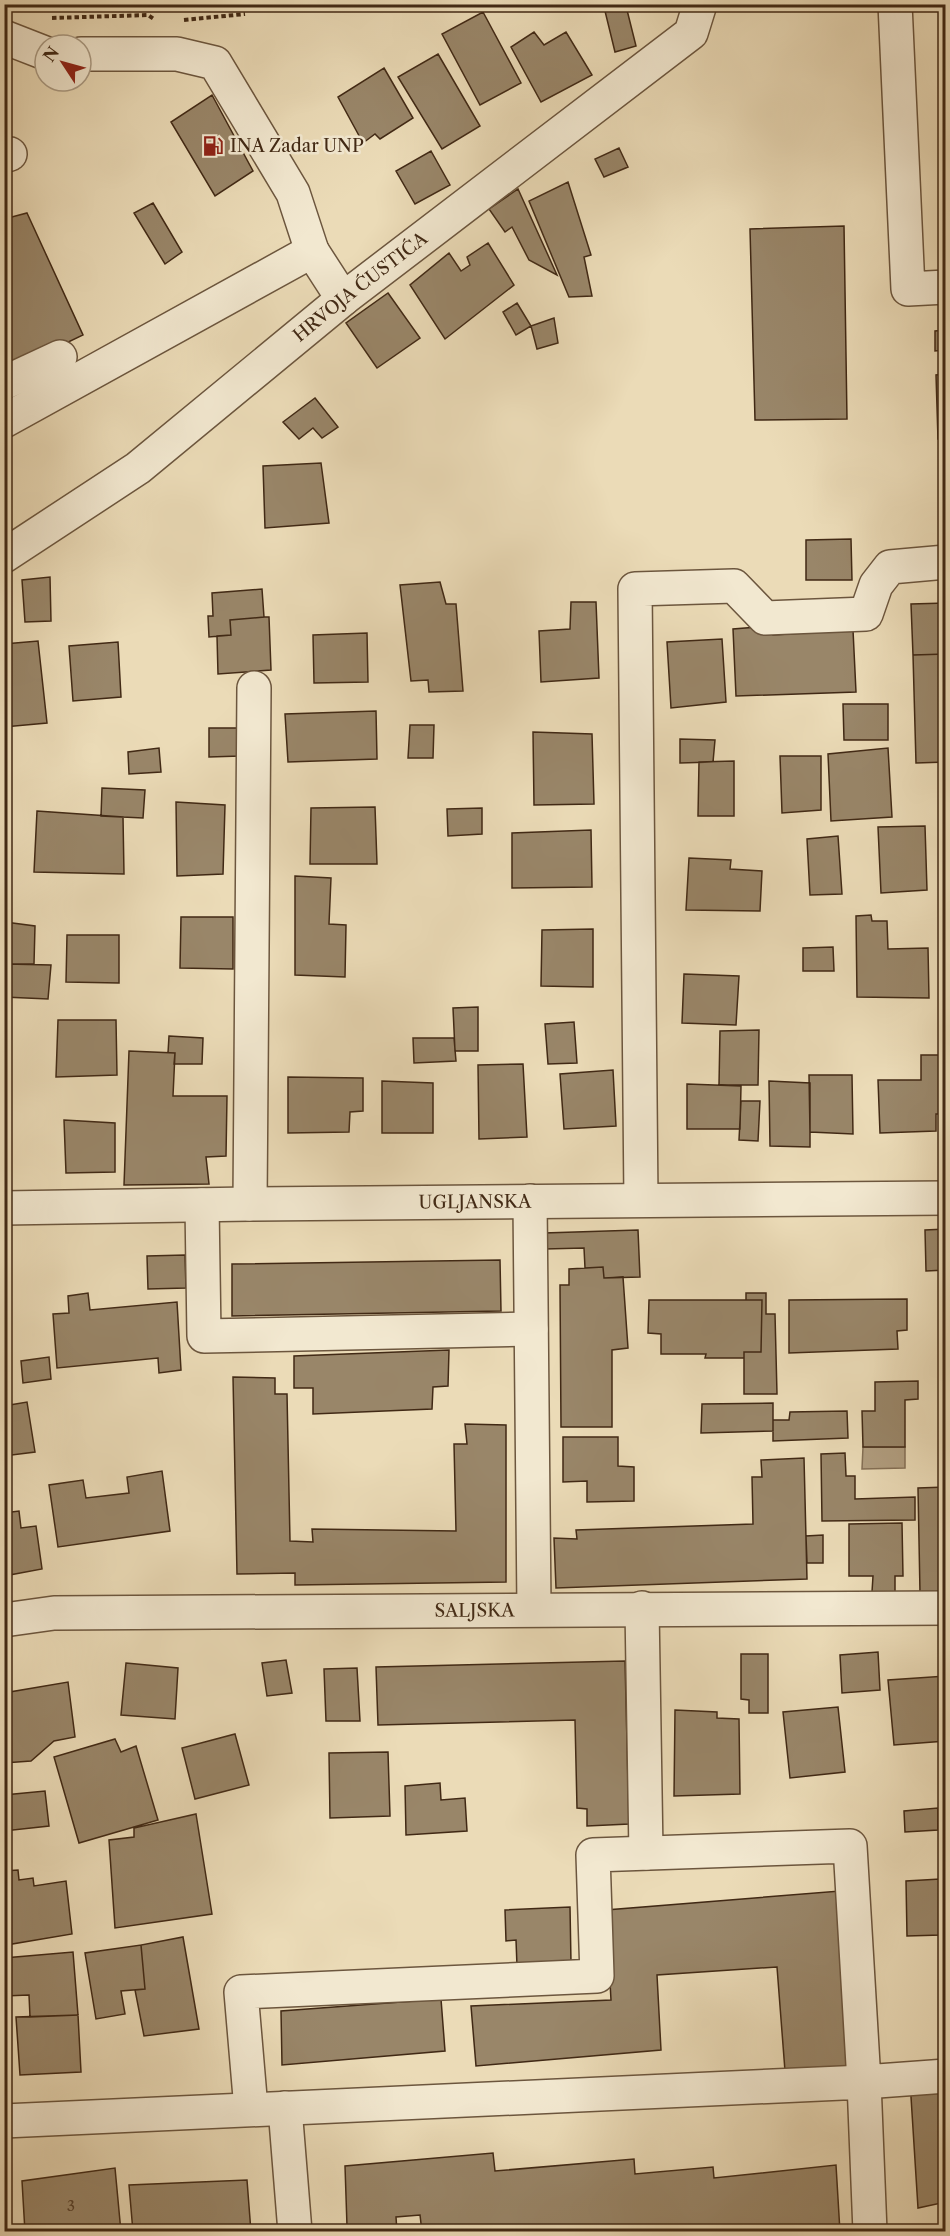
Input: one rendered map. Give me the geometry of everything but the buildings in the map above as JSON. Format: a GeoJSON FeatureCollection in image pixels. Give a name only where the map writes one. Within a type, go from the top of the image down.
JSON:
{"type":"FeatureCollection","features":[{"type":"Feature","properties":{"kind":"street","name":"HRVOJA ĆUSTIĆA"},"geometry":{"type":"LineString","coordinates":[[4,556],[138,468],[343,299],[691,33],[700,4]]}},
{"type":"Feature","properties":{"kind":"street"},"geometry":{"type":"LineString","coordinates":[[895,4],[908,289],[945,287]]}},
{"type":"Feature","properties":{"kind":"street"},"geometry":{"type":"LineString","coordinates":[[4,37],[33,48]]}},
{"type":"Feature","properties":{"kind":"street"},"geometry":{"type":"LineString","coordinates":[[93,54],[177,54],[215,63],[293,193],[312,251],[343,299]]}},
{"type":"Feature","properties":{"kind":"street"},"geometry":{"type":"LineString","coordinates":[[4,421],[312,251]]}},
{"type":"Feature","properties":{"kind":"street"},"geometry":{"type":"LineString","coordinates":[[4,383],[60,357]]}},
{"type":"Feature","properties":{"kind":"street"},"geometry":{"type":"LineString","coordinates":[[641,1200],[634,589],[734,586],[765,618],[866,614],[876,585],[890,567],[945,562]]}},
{"type":"Feature","properties":{"kind":"street"},"geometry":{"type":"LineString","coordinates":[[250,1204],[254,688]]}},
{"type":"Feature","properties":{"kind":"street","name":"UGLJANSKA"},"geometry":{"type":"LineString","coordinates":[[4,1208],[945,1198]]}},
{"type":"Feature","properties":{"kind":"street"},"geometry":{"type":"LineString","coordinates":[[530,1201],[534,1609]]}},
{"type":"Feature","properties":{"kind":"street"},"geometry":{"type":"LineString","coordinates":[[202,1205],[204,1335],[531,1329]]}},
{"type":"Feature","properties":{"kind":"street"},"geometry":{"type":"LineString","coordinates":[[642,1608],[646,1853]]}},
{"type":"Feature","properties":{"kind":"street","name":"SALJSKA"},"geometry":{"type":"LineString","coordinates":[[4,1620],[54,1613],[945,1608]]}},
{"type":"Feature","properties":{"kind":"street"},"geometry":{"type":"LineString","coordinates":[[251,2109],[241,1992],[597,1976],[593,1855],[850,1846],[870,2232]]}},
{"type":"Feature","properties":{"kind":"street"},"geometry":{"type":"LineString","coordinates":[[4,2121],[864,2082],[945,2076]]}},
{"type":"Feature","properties":{"kind":"street"},"geometry":{"type":"LineString","coordinates":[[285,2108],[295,2232]]}},
{"type":"Feature","properties":{"kind":"path"},"geometry":{"type":"LineString","coordinates":[[178,21],[245,14]]}},
{"type":"Feature","properties":{"kind":"path"},"geometry":{"type":"LineString","coordinates":[[44,18],[148,15],[159,22]]}},
{"type":"Feature","properties":{"kind":"shaded area"},"geometry":{"type":"Polygon","coordinates":[[[863,1447],[905,1447],[905,1468],[862,1469],[863,1447]]]}},
{"type":"Feature","properties":{"kind":"place","name":"INA Zadar UNP"},"geometry":{"type":"Point","coordinates":[213,146]}}]}
